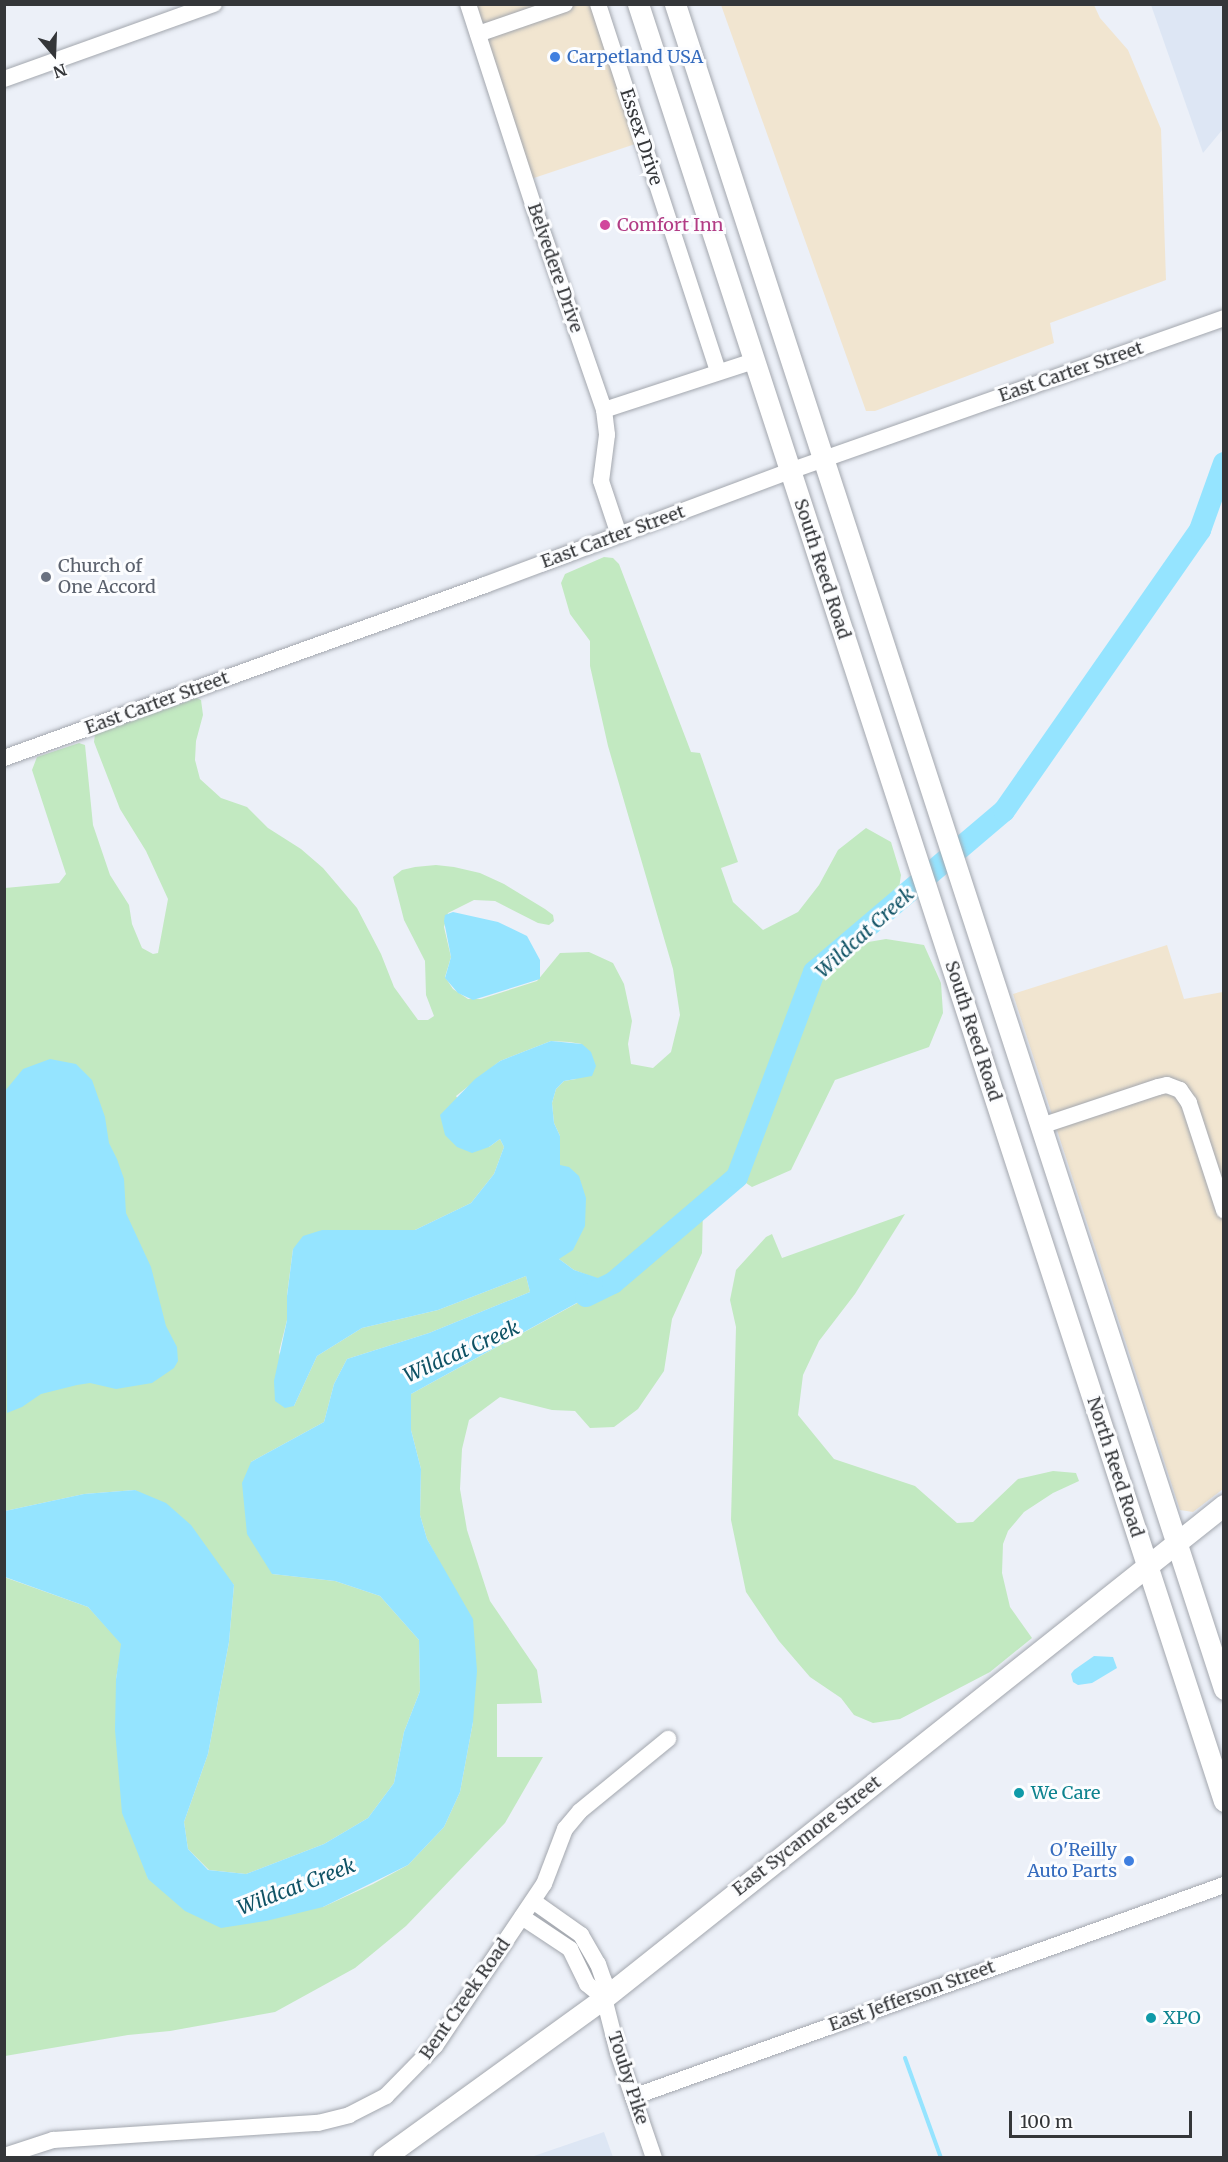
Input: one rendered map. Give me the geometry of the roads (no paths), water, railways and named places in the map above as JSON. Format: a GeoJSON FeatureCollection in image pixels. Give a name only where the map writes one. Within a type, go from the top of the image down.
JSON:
{"type":"FeatureCollection","features":[{"type":"Feature","properties":{"kind":"main road","name":"South Reed Road"},"geometry":{"type":"LineString","coordinates":[[638,4],[1006,1134]]}},
{"type":"Feature","properties":{"kind":"main road","name":"South Reed Road"},"geometry":{"type":"LineString","coordinates":[[675,4],[1041,1126]]}},
{"type":"Feature","properties":{"kind":"main road","name":"North Reed Road"},"geometry":{"type":"LineString","coordinates":[[1041,1126],[1224,1689]]}},
{"type":"Feature","properties":{"kind":"main road","name":"North Reed Road"},"geometry":{"type":"LineString","coordinates":[[1006,1134],[1224,1801]]}},
{"type":"Feature","properties":{"kind":"main road","name":"East Sycamore Street"},"geometry":{"type":"LineString","coordinates":[[383,2157],[604,1998],[1224,1505]]}},
{"type":"Feature","properties":{"kind":"street"},"geometry":{"type":"LineString","coordinates":[[4,79],[214,4]]}},
{"type":"Feature","properties":{"kind":"street","name":"Belvedere Drive"},"geometry":{"type":"LineString","coordinates":[[468,4],[538,219],[604,410],[607,435],[601,481],[619,534]]}},
{"type":"Feature","properties":{"kind":"street"},"geometry":{"type":"LineString","coordinates":[[478,34],[565,4]]}},
{"type":"Feature","properties":{"kind":"street","name":"Essex Drive"},"geometry":{"type":"LineString","coordinates":[[598,4],[718,372]]}},
{"type":"Feature","properties":{"kind":"street","name":"East Carter Street"},"geometry":{"type":"LineString","coordinates":[[4,758],[790,471],[1224,318]]}},
{"type":"Feature","properties":{"kind":"street"},"geometry":{"type":"LineString","coordinates":[[604,410],[754,361]]}},
{"type":"Feature","properties":{"kind":"street"},"geometry":{"type":"LineString","coordinates":[[1041,1126],[1158,1087],[1167,1085],[1180,1089],[1189,1103],[1224,1210]]}},
{"type":"Feature","properties":{"kind":"street","name":"Bent Creek Road"},"geometry":{"type":"LineString","coordinates":[[4,2156],[53,2139],[318,2123],[349,2115],[386,2096],[435,2046],[533,1901],[544,1884],[565,1829],[580,1811],[668,1739]]}},
{"type":"Feature","properties":{"kind":"street","name":"East Jefferson Street"},"geometry":{"type":"LineString","coordinates":[[633,2097],[1224,1885]]}},
{"type":"Feature","properties":{"kind":"street","name":"East Jefferson Street"},"geometry":{"type":"LineString","coordinates":[[1192,1896],[1224,1896]]}},
{"type":"Feature","properties":{"kind":"street","name":"Touby Pike"},"geometry":{"type":"LineString","coordinates":[[533,1901],[581,1935],[602,1973],[604,1998],[618,2053],[654,2157]]}},
{"type":"Feature","properties":{"kind":"street"},"geometry":{"type":"LineString","coordinates":[[522,1917],[570,1949],[586,1984],[604,1998]]}},
{"type":"Feature","properties":{"kind":"water"},"geometry":{"type":"Polygon","coordinates":[[[453,912],[498,922],[527,936],[540,960],[540,979],[473,1000],[458,993],[445,978],[451,957],[444,921],[445,915],[453,912]]]}},
{"type":"Feature","properties":{"kind":"water"},"geometry":{"type":"Polygon","coordinates":[[[551,1041],[582,1044],[591,1052],[596,1066],[592,1076],[564,1081],[556,1089],[552,1103],[554,1123],[560,1136],[560,1165],[569,1167],[579,1176],[586,1198],[585,1226],[573,1250],[559,1259],[574,1270],[613,1283],[411,1394],[411,1430],[421,1469],[420,1515],[427,1539],[473,1619],[477,1671],[473,1722],[460,1792],[444,1827],[408,1865],[323,1907],[266,1921],[221,1928],[185,1911],[148,1879],[122,1813],[115,1730],[116,1679],[121,1644],[88,1607],[5,1577],[5,1511],[84,1494],[135,1490],[166,1503],[191,1525],[234,1585],[229,1642],[208,1754],[184,1822],[188,1849],[208,1870],[246,1874],[324,1844],[368,1818],[394,1783],[404,1732],[420,1691],[419,1640],[380,1596],[335,1581],[272,1574],[247,1534],[242,1483],[251,1462],[324,1422],[334,1384],[347,1359],[429,1333],[530,1292],[526,1276],[438,1310],[362,1328],[317,1356],[294,1406],[285,1408],[275,1401],[274,1381],[287,1320],[287,1296],[293,1249],[303,1236],[322,1230],[415,1230],[471,1203],[494,1174],[504,1147],[500,1139],[489,1147],[472,1153],[457,1147],[445,1135],[440,1115],[475,1079],[500,1061],[551,1041]]]}},
{"type":"Feature","properties":{"kind":"water"},"geometry":{"type":"Polygon","coordinates":[[[50,1059],[76,1064],[92,1080],[105,1117],[109,1143],[124,1179],[126,1213],[151,1267],[166,1326],[177,1347],[178,1361],[174,1368],[152,1383],[116,1389],[90,1383],[77,1385],[41,1394],[22,1407],[7,1413],[5,1091],[23,1069],[50,1059]]]}},
{"type":"Feature","properties":{"kind":"water"},"geometry":{"type":"Polygon","coordinates":[[[1094,1656],[1113,1657],[1117,1668],[1092,1683],[1078,1685],[1073,1682],[1071,1674],[1074,1670],[1094,1656]]]}},
{"type":"Feature","properties":{"kind":"waterway","name":"Wildcat Creek"},"geometry":{"type":"LineString","coordinates":[[586,1296],[613,1283],[737,1177],[814,972],[1004,811],[1200,530],[1224,463]]}},
{"type":"Feature","properties":{"kind":"waterway"},"geometry":{"type":"LineString","coordinates":[[905,2058],[941,2158]]}},
{"type":"Feature","properties":{"kind":"place","name":"Carpetland USA"},"geometry":{"type":"Point","coordinates":[555,57]}},
{"type":"Feature","properties":{"kind":"place","name":"Comfort Inn"},"geometry":{"type":"Point","coordinates":[605,225]}},
{"type":"Feature","properties":{"kind":"place","name":"Church of One Accord"},"geometry":{"type":"Point","coordinates":[46,577]}},
{"type":"Feature","properties":{"kind":"place","name":"We Care"},"geometry":{"type":"Point","coordinates":[1019,1793]}},
{"type":"Feature","properties":{"kind":"place","name":"O'Reilly Auto Parts"},"geometry":{"type":"Point","coordinates":[1129,1861]}},
{"type":"Feature","properties":{"kind":"place","name":"XPO"},"geometry":{"type":"Point","coordinates":[1151,2018]}}]}
